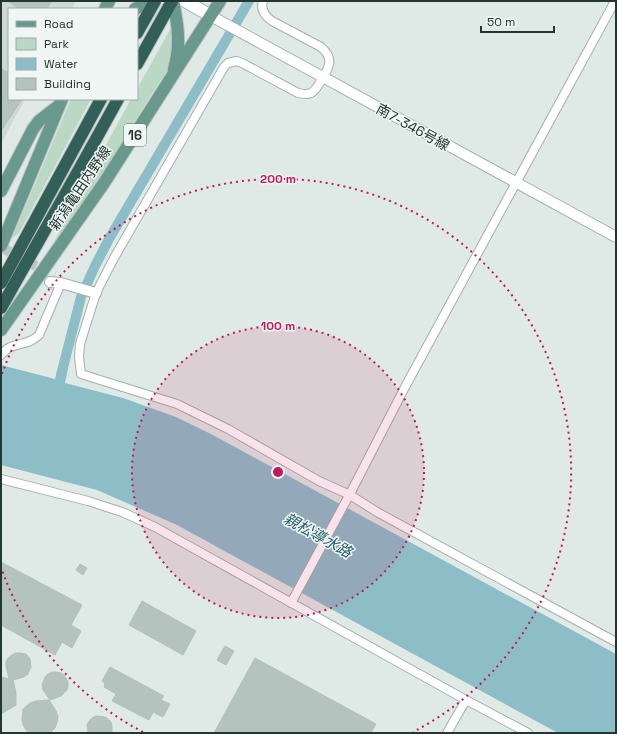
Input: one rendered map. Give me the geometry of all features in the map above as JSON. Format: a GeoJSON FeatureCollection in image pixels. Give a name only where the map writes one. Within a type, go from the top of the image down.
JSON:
{"type":"FeatureCollection","features":[{"type":"Feature","properties":{"kind":"highway"},"geometry":{"type":"LineString","coordinates":[[138,31],[146,18],[153,1]]}},
{"type":"Feature","properties":{"kind":"highway"},"geometry":{"type":"LineString","coordinates":[[138,62],[172,1]]}},
{"type":"Feature","properties":{"kind":"highway"},"geometry":{"type":"LineString","coordinates":[[1,283],[100,100]]}},
{"type":"Feature","properties":{"kind":"highway"},"geometry":{"type":"LineString","coordinates":[[1,308],[117,100]]}},
{"type":"Feature","properties":{"kind":"main road"},"geometry":{"type":"LineString","coordinates":[[137,8],[153,1]]}},
{"type":"Feature","properties":{"kind":"main road"},"geometry":{"type":"LineString","coordinates":[[170,80],[178,49],[178,30],[172,1]]}},
{"type":"Feature","properties":{"kind":"main road"},"geometry":{"type":"LineString","coordinates":[[185,1],[211,16]]}},
{"type":"Feature","properties":{"kind":"main road","name":"新潟亀田内野線"},"geometry":{"type":"LineString","coordinates":[[1,330],[104,183],[220,1]]}},
{"type":"Feature","properties":{"kind":"main road"},"geometry":{"type":"LineString","coordinates":[[1,191],[33,129],[39,121],[61,102]]}},
{"type":"Feature","properties":{"kind":"main road"},"geometry":{"type":"LineString","coordinates":[[1,246],[61,102]]}},
{"type":"Feature","properties":{"kind":"street"},"geometry":{"type":"LineString","coordinates":[[263,1],[262,9],[268,18],[321,47],[326,52],[330,64],[316,89],[305,95],[298,93],[237,61],[228,63],[94,293],[80,344],[79,357],[81,374],[177,404],[228,429],[348,498],[616,642]]}},
{"type":"Feature","properties":{"kind":"street"},"geometry":{"type":"LineString","coordinates":[[293,599],[379,441],[409,380],[615,1]]}},
{"type":"Feature","properties":{"kind":"street","name":"南7-346号線"},"geometry":{"type":"LineString","coordinates":[[211,16],[616,237]]}},
{"type":"Feature","properties":{"kind":"street"},"geometry":{"type":"LineString","coordinates":[[1,355],[7,348],[30,342],[39,335],[55,280],[94,293]]}},
{"type":"Feature","properties":{"kind":"street"},"geometry":{"type":"LineString","coordinates":[[1,479],[88,501],[122,512],[155,527],[293,599],[466,700],[528,733]]}},
{"type":"Feature","properties":{"kind":"street"},"geometry":{"type":"LineString","coordinates":[[447,733],[466,700]]}},
{"type":"Feature","properties":{"kind":"shaded area"},"geometry":{"type":"Polygon","coordinates":[[[1,1],[76,1],[72,8],[8,8],[8,100],[24,100],[1,144],[1,1]]]}},
{"type":"Feature","properties":{"kind":"green space"},"geometry":{"type":"Polygon","coordinates":[[[172,26],[174,38],[169,68],[149,98],[108,167],[53,244],[130,100],[138,100],[138,87],[172,26]]]}},
{"type":"Feature","properties":{"kind":"green space"},"geometry":{"type":"Polygon","coordinates":[[[71,100],[90,100],[19,233],[12,238],[71,100]]]}},
{"type":"Feature","properties":{"kind":"water","name":"親松導水路"},"geometry":{"type":"Polygon","coordinates":[[[60,361],[69,363],[65,383],[123,398],[176,417],[211,434],[616,654],[616,733],[558,733],[177,525],[97,490],[1,465],[1,365],[55,379],[60,361]]]}},
{"type":"Feature","properties":{"kind":"building"},"geometry":{"type":"Polygon","coordinates":[[[8,1],[52,1],[47,8],[18,8],[8,1]]]}},
{"type":"Feature","properties":{"kind":"building"},"geometry":{"type":"Polygon","coordinates":[[[1,68],[8,73],[8,100],[21,100],[1,131],[1,68]]]}},
{"type":"Feature","properties":{"kind":"building"},"geometry":{"type":"Polygon","coordinates":[[[1,562],[82,605],[71,625],[81,631],[72,648],[62,642],[55,655],[1,625],[1,562]]]}},
{"type":"Feature","properties":{"kind":"building"},"geometry":{"type":"Polygon","coordinates":[[[80,564],[87,568],[83,575],[76,570],[80,564]]]}},
{"type":"Feature","properties":{"kind":"building"},"geometry":{"type":"Polygon","coordinates":[[[142,601],[196,631],[183,655],[129,625],[142,601]]]}},
{"type":"Feature","properties":{"kind":"building"},"geometry":{"type":"Polygon","coordinates":[[[225,646],[234,651],[226,665],[217,660],[225,646]]]}},
{"type":"Feature","properties":{"kind":"building"},"geometry":{"type":"Polygon","coordinates":[[[15,653],[26,654],[30,659],[31,667],[28,674],[24,677],[13,680],[16,693],[16,705],[1,714],[1,677],[9,679],[6,662],[8,658],[15,653]]]}},
{"type":"Feature","properties":{"kind":"building"},"geometry":{"type":"Polygon","coordinates":[[[255,658],[376,724],[371,733],[214,733],[255,658]]]}},
{"type":"Feature","properties":{"kind":"building"},"geometry":{"type":"Polygon","coordinates":[[[110,667],[164,696],[161,700],[170,704],[163,717],[153,712],[149,720],[112,701],[116,694],[104,687],[105,683],[102,681],[110,667]]]}},
{"type":"Feature","properties":{"kind":"building"},"geometry":{"type":"Polygon","coordinates":[[[52,672],[61,673],[64,675],[68,682],[68,686],[67,690],[61,696],[50,700],[43,690],[42,685],[45,677],[52,672]]]}},
{"type":"Feature","properties":{"kind":"building"},"geometry":{"type":"Polygon","coordinates":[[[49,700],[58,717],[55,728],[50,733],[30,733],[23,725],[23,709],[30,703],[49,700]]]}},
{"type":"Feature","properties":{"kind":"building"},"geometry":{"type":"Polygon","coordinates":[[[96,716],[105,717],[111,722],[112,733],[88,733],[87,725],[92,718],[96,716]]]}},
{"type":"Feature","properties":{"kind":"waterway"},"geometry":{"type":"LineString","coordinates":[[61,375],[81,297],[95,266],[109,239],[249,1]]}},
{"type":"Feature","properties":{"kind":"tunnel"},"geometry":{"type":"LineString","coordinates":[[1,247],[54,276]]}}]}
